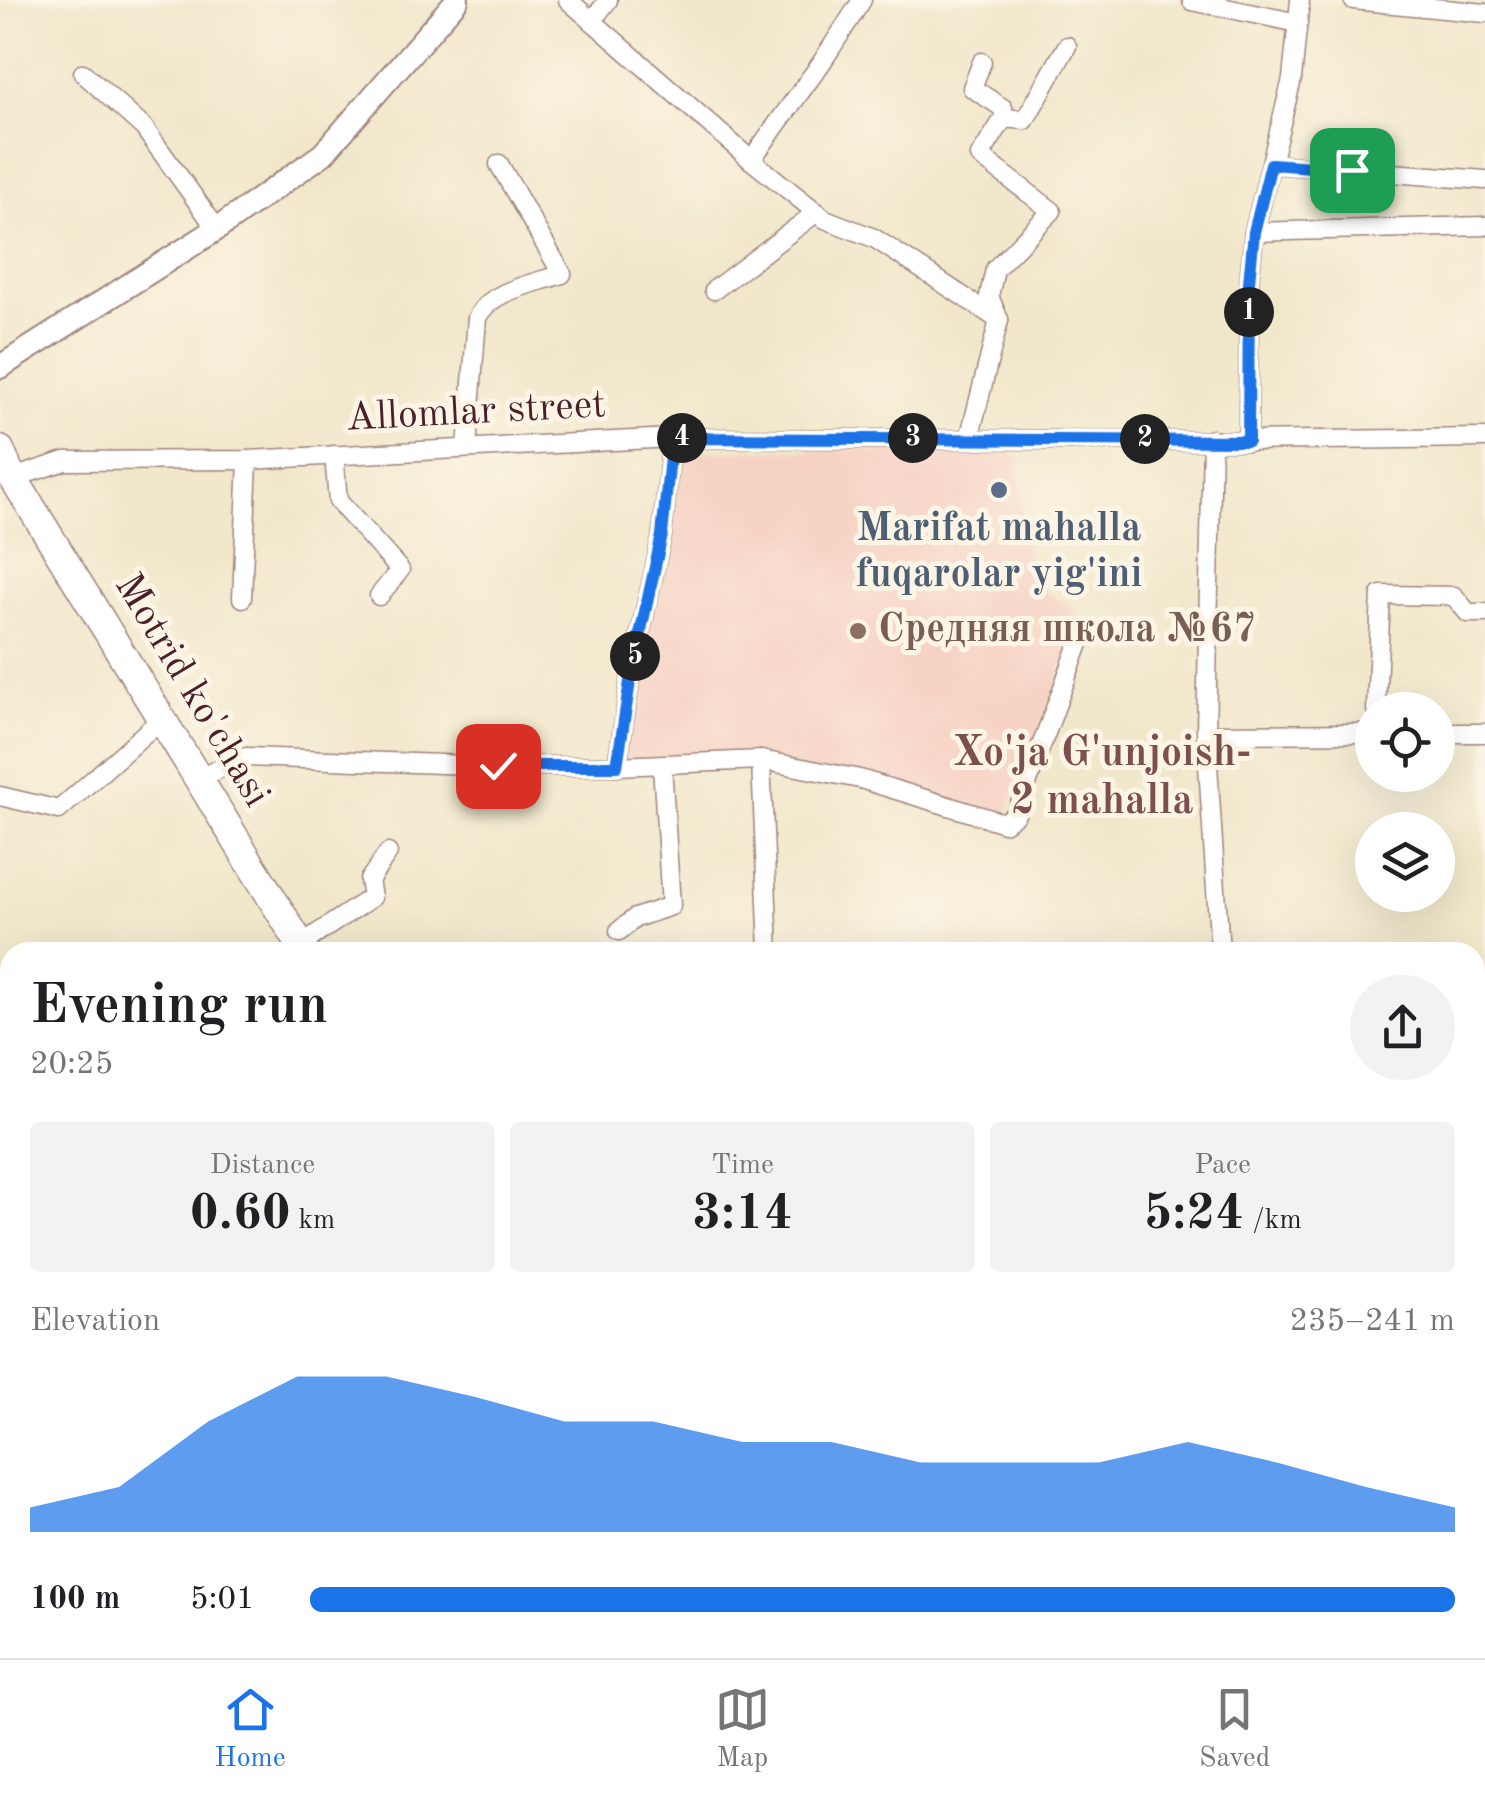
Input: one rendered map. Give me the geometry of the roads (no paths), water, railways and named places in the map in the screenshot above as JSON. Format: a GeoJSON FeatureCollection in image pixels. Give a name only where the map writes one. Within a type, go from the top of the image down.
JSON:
{"type":"FeatureCollection","features":[{"type":"Feature","properties":{"kind":"main road","name":"Motrid ko'chasi"},"geometry":{"type":"LineString","coordinates":[[6,465],[299,942]]}},
{"type":"Feature","properties":{"kind":"street"},"geometry":{"type":"LineString","coordinates":[[0,367],[216,229],[324,154],[457,0]]}},
{"type":"Feature","properties":{"kind":"street"},"geometry":{"type":"LineString","coordinates":[[568,0],[751,160],[817,212],[874,238],[999,320]]}},
{"type":"Feature","properties":{"kind":"street"},"geometry":{"type":"LineString","coordinates":[[592,21],[608,0]]}},
{"type":"Feature","properties":{"kind":"street"},"geometry":{"type":"LineString","coordinates":[[751,160],[862,0]]}},
{"type":"Feature","properties":{"kind":"street"},"geometry":{"type":"LineString","coordinates":[[1248,441],[1249,282],[1254,232],[1292,80],[1300,0]]}},
{"type":"Feature","properties":{"kind":"street"},"geometry":{"type":"LineString","coordinates":[[1354,0],[1478,8]]}},
{"type":"Feature","properties":{"kind":"street"},"geometry":{"type":"LineString","coordinates":[[1192,1],[1298,22]]}},
{"type":"Feature","properties":{"kind":"street"},"geometry":{"type":"LineString","coordinates":[[1004,118],[1026,120],[1067,46]]}},
{"type":"Feature","properties":{"kind":"street"},"geometry":{"type":"LineString","coordinates":[[969,439],[999,320],[989,296],[995,269],[1052,211],[980,156],[1004,118],[1002,108],[972,88],[982,62]]}},
{"type":"Feature","properties":{"kind":"street"},"geometry":{"type":"LineString","coordinates":[[84,73],[144,128],[216,229]]}},
{"type":"Feature","properties":{"kind":"street"},"geometry":{"type":"LineString","coordinates":[[467,448],[477,318],[483,305],[562,274],[500,164]]}},
{"type":"Feature","properties":{"kind":"street"},"geometry":{"type":"LineString","coordinates":[[1271,164],[1485,180]]}},
{"type":"Feature","properties":{"kind":"street"},"geometry":{"type":"LineString","coordinates":[[714,290],[817,212]]}},
{"type":"Feature","properties":{"kind":"street"},"geometry":{"type":"LineString","coordinates":[[1254,232],[1485,226]]}},
{"type":"Feature","properties":{"kind":"street"},"geometry":{"type":"LineString","coordinates":[[617,766],[638,639],[662,535],[672,438]]}},
{"type":"Feature","properties":{"kind":"street","name":"Allomlar street"},"geometry":{"type":"LineString","coordinates":[[6,465],[248,460],[672,438],[1485,438]]}},
{"type":"Feature","properties":{"kind":"street"},"geometry":{"type":"LineString","coordinates":[[1212,440],[1206,734],[1219,942]]}},
{"type":"Feature","properties":{"kind":"street"},"geometry":{"type":"LineString","coordinates":[[334,456],[338,501],[400,570],[379,596]]}},
{"type":"Feature","properties":{"kind":"street"},"geometry":{"type":"LineString","coordinates":[[242,598],[248,460]]}},
{"type":"Feature","properties":{"kind":"street"},"geometry":{"type":"LineString","coordinates":[[1377,692],[1381,595],[1454,596],[1468,613],[1485,614]]}},
{"type":"Feature","properties":{"kind":"street"},"geometry":{"type":"LineString","coordinates":[[197,779],[246,756],[498,766],[761,760],[860,778],[1004,824],[1016,814],[1080,641]]}},
{"type":"Feature","properties":{"kind":"street"},"geometry":{"type":"LineString","coordinates":[[0,796],[59,810],[161,719]]}},
{"type":"Feature","properties":{"kind":"street"},"geometry":{"type":"LineString","coordinates":[[1206,734],[1355,733]]}},
{"type":"Feature","properties":{"kind":"street"},"geometry":{"type":"LineString","coordinates":[[1455,733],[1485,733]]}},
{"type":"Feature","properties":{"kind":"street"},"geometry":{"type":"LineString","coordinates":[[761,760],[769,942]]}},
{"type":"Feature","properties":{"kind":"street"},"geometry":{"type":"LineString","coordinates":[[619,931],[635,918],[671,906],[662,765]]}},
{"type":"Feature","properties":{"kind":"street"},"geometry":{"type":"LineString","coordinates":[[312,942],[372,897],[369,880],[388,854]]}},
{"type":"Feature","properties":{"kind":"place","name":"Marifat mahalla fuqarolar yig'ini"},"geometry":{"type":"Point","coordinates":[999,490]}},
{"type":"Feature","properties":{"kind":"place","name":"Средняя школа №67"},"geometry":{"type":"Point","coordinates":[858,631]}},
{"type":"Feature","properties":{"kind":"district","name":"Xo'ja G'unjoish- 2 mahalla"},"geometry":{"type":"Point","coordinates":[1102,778]}}]}
